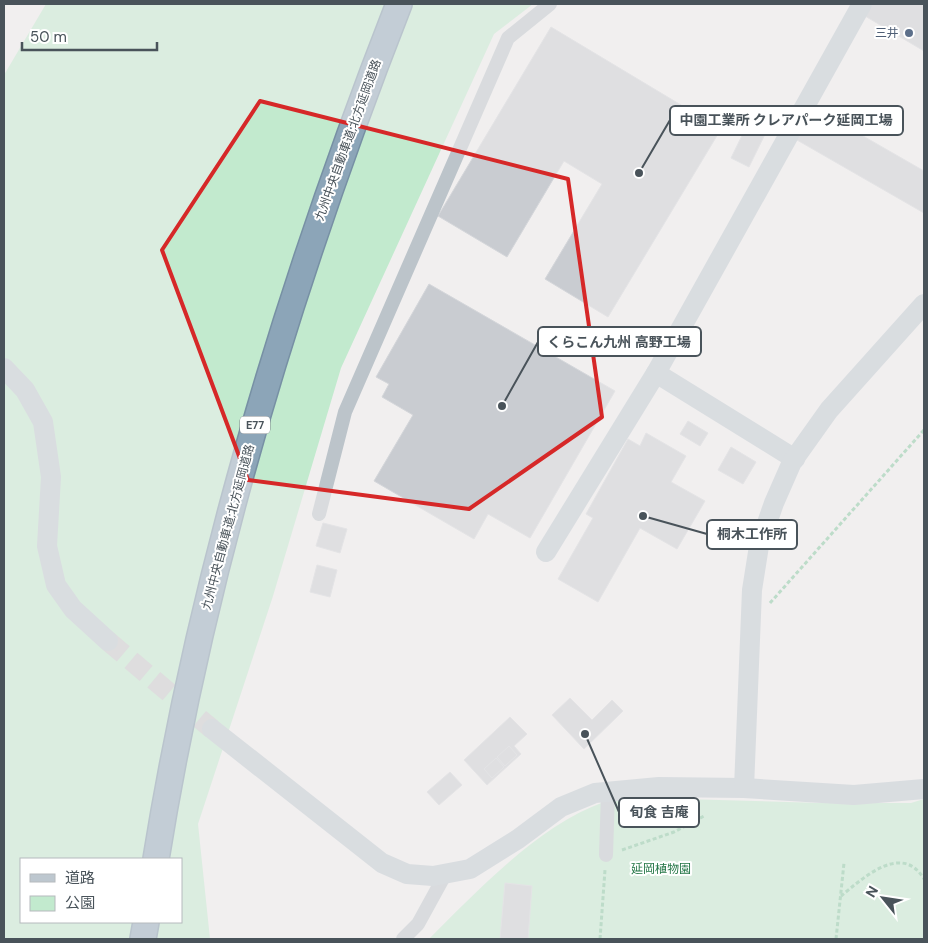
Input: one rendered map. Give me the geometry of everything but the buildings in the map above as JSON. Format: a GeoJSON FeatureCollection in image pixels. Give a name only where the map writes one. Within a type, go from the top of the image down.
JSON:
{"type":"FeatureCollection","features":[{"type":"Feature","properties":{"kind":"highway","name":"九州中央自動車道;北方延岡道路"},"geometry":{"type":"LineString","coordinates":[[156,858],[179,734],[202,626],[262,400],[328,194],[399,4]]}},
{"type":"Feature","properties":{"kind":"highway"},"geometry":{"type":"LineString","coordinates":[[143,939],[146,923]]}},
{"type":"Feature","properties":{"kind":"street"},"geometry":{"type":"LineString","coordinates":[[319,514],[345,412],[508,38],[550,4]]}},
{"type":"Feature","properties":{"kind":"street"},"geometry":{"type":"LineString","coordinates":[[546,552],[656,373],[862,4]]}},
{"type":"Feature","properties":{"kind":"street"},"geometry":{"type":"LineString","coordinates":[[744,788],[752,590],[759,546],[774,503],[795,459],[830,410],[924,304]]}},
{"type":"Feature","properties":{"kind":"street"},"geometry":{"type":"LineString","coordinates":[[4,368],[25,390],[43,422],[51,477],[47,546],[56,585],[73,609],[108,641]]}},
{"type":"Feature","properties":{"kind":"street"},"geometry":{"type":"LineString","coordinates":[[656,373],[795,459]]}},
{"type":"Feature","properties":{"kind":"street"},"geometry":{"type":"LineString","coordinates":[[212,728],[382,863],[407,874],[434,876],[470,868],[518,839],[561,807],[595,793],[660,787],[744,788],[854,794],[924,789]]}},
{"type":"Feature","properties":{"kind":"street"},"geometry":{"type":"LineString","coordinates":[[606,855],[608,792]]}},
{"type":"Feature","properties":{"kind":"street"},"geometry":{"type":"LineString","coordinates":[[404,939],[418,924],[446,873]]}},
{"type":"Feature","properties":{"kind":"path"},"geometry":{"type":"LineString","coordinates":[[768,612],[770,602],[924,430]]}},
{"type":"Feature","properties":{"kind":"path"},"geometry":{"type":"LineString","coordinates":[[600,939],[606,855],[674,832],[704,816]]}},
{"type":"Feature","properties":{"kind":"path"},"geometry":{"type":"LineString","coordinates":[[841,896],[868,874],[887,864],[901,862],[909,864],[919,870],[924,879]]}},
{"type":"Feature","properties":{"kind":"path"},"geometry":{"type":"LineString","coordinates":[[836,939],[844,864]]}},
{"type":"Feature","properties":{"kind":"highlighted area"},"geometry":{"type":"Polygon","coordinates":[[[260,101],[568,179],[602,417],[469,509],[248,480],[162,250],[260,101]]]}},
{"type":"Feature","properties":{"kind":"green space"},"geometry":{"type":"Polygon","coordinates":[[[46,4],[533,4],[494,34],[341,368],[273,596],[198,824],[210,939],[4,939],[4,75],[46,4]]]}},
{"type":"Feature","properties":{"kind":"green space","name":"延岡植物園"},"geometry":{"type":"Polygon","coordinates":[[[646,798],[822,803],[911,803],[924,799],[924,939],[429,939],[510,861],[556,826],[604,802],[619,799],[646,798]]]}},
{"type":"Feature","properties":{"kind":"tunnel"},"geometry":{"type":"LineString","coordinates":[[108,641],[212,729]]}},
{"type":"Feature","properties":{"kind":"place","name":"三井"},"geometry":{"type":"Point","coordinates":[909,33]}},
{"type":"Feature","properties":{"kind":"place","name":"中園工業所 クレアパーク延岡工場"},"geometry":{"type":"Point","coordinates":[639,173]}},
{"type":"Feature","properties":{"kind":"place","name":"くらこん九州 高野工場"},"geometry":{"type":"Point","coordinates":[502,406]}},
{"type":"Feature","properties":{"kind":"place","name":"桐木工作所"},"geometry":{"type":"Point","coordinates":[643,516]}},
{"type":"Feature","properties":{"kind":"place","name":"旬食 吉庵"},"geometry":{"type":"Point","coordinates":[585,734]}}]}
